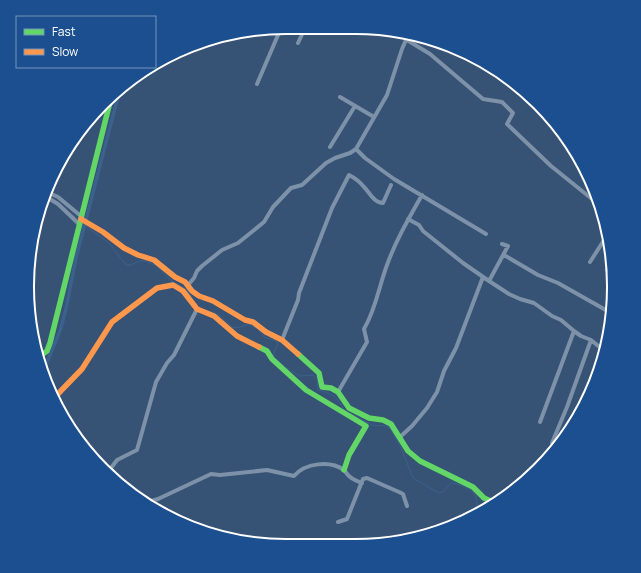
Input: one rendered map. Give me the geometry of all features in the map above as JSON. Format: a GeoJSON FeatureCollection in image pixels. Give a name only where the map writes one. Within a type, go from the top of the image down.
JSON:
{"type":"FeatureCollection","features":[{"type":"Feature","properties":{"kind":"street"},"geometry":{"type":"LineString","coordinates":[[258,84],[278,34]]}},
{"type":"Feature","properties":{"kind":"street"},"geometry":{"type":"LineString","coordinates":[[298,43],[302,34]]}},
{"type":"Feature","properties":{"kind":"street"},"geometry":{"type":"LineString","coordinates":[[185,288],[202,266],[222,250],[238,243],[264,222],[273,207],[291,188],[302,185],[326,163],[356,149],[387,95],[402,50],[407,40],[430,54],[484,99],[502,102],[513,113],[507,124],[552,166],[591,198]]}},
{"type":"Feature","properties":{"kind":"street"},"geometry":{"type":"LineString","coordinates":[[340,97],[374,117]]}},
{"type":"Feature","properties":{"kind":"street"},"geometry":{"type":"LineString","coordinates":[[330,147],[355,106]]}},
{"type":"Feature","properties":{"kind":"street"},"geometry":{"type":"LineString","coordinates":[[43,354],[47,351],[50,343],[109,107]]}},
{"type":"Feature","properties":{"kind":"street"},"geometry":{"type":"LineString","coordinates":[[356,149],[365,158],[394,179],[486,234]]}},
{"type":"Feature","properties":{"kind":"street"},"geometry":{"type":"LineString","coordinates":[[282,340],[332,208],[349,175],[365,187],[374,199],[380,203],[383,203],[391,185]]}},
{"type":"Feature","properties":{"kind":"street"},"geometry":{"type":"LineString","coordinates":[[51,194],[58,197],[81,220]]}},
{"type":"Feature","properties":{"kind":"street"},"geometry":{"type":"LineString","coordinates":[[338,392],[367,342],[364,329],[370,319],[387,264],[408,219],[422,196]]}},
{"type":"Feature","properties":{"kind":"street"},"geometry":{"type":"LineString","coordinates":[[49,199],[81,220],[103,232],[124,248],[138,255],[154,260],[185,282],[185,288],[197,309],[214,316],[222,321],[237,336],[267,351],[272,359],[306,390],[366,426],[349,455],[344,470]]}},
{"type":"Feature","properties":{"kind":"street"},"geometry":{"type":"LineString","coordinates":[[408,219],[419,225],[423,231],[483,277],[509,294],[534,303],[552,316],[561,320],[581,336],[591,340],[599,347]]}},
{"type":"Feature","properties":{"kind":"street"},"geometry":{"type":"LineString","coordinates":[[590,262],[603,243]]}},
{"type":"Feature","properties":{"kind":"street"},"geometry":{"type":"LineString","coordinates":[[489,281],[508,246],[502,244]]}},
{"type":"Feature","properties":{"kind":"street"},"geometry":{"type":"LineString","coordinates":[[505,253],[538,276],[558,283],[606,310]]}},
{"type":"Feature","properties":{"kind":"street"},"geometry":{"type":"LineString","coordinates":[[400,437],[412,426],[427,408],[437,392],[444,371],[456,348],[483,277]]}},
{"type":"Feature","properties":{"kind":"street"},"geometry":{"type":"LineString","coordinates":[[58,394],[82,369],[112,322],[157,288],[173,285],[185,288],[199,296],[213,301],[282,340],[319,374],[322,387],[330,388],[338,392],[349,408],[369,418],[383,420],[391,424],[408,451],[420,461],[472,487],[484,498],[489,500]]}},
{"type":"Feature","properties":{"kind":"street"},"geometry":{"type":"LineString","coordinates":[[111,468],[117,460],[137,450],[156,382],[167,363],[174,355],[197,309]]}},
{"type":"Feature","properties":{"kind":"street"},"geometry":{"type":"LineString","coordinates":[[540,422],[574,331]]}},
{"type":"Feature","properties":{"kind":"street"},"geometry":{"type":"LineString","coordinates":[[552,443],[567,408],[591,340]]}},
{"type":"Feature","properties":{"kind":"street"},"geometry":{"type":"LineString","coordinates":[[153,501],[211,474],[220,475],[267,470],[294,476],[298,471],[317,463],[344,470],[349,476],[362,483]]}},
{"type":"Feature","properties":{"kind":"street"},"geometry":{"type":"LineString","coordinates":[[338,522],[347,519],[363,479],[367,478],[403,494],[407,506]]}},
{"type":"Feature","properties":{"kind":"waterway"},"geometry":{"type":"LineString","coordinates":[[46,364],[60,331],[66,309],[76,258],[117,100]]}},
{"type":"Feature","properties":{"kind":"waterway"},"geometry":{"type":"LineString","coordinates":[[70,213],[78,219]]}},
{"type":"Feature","properties":{"kind":"waterway"},"geometry":{"type":"LineString","coordinates":[[83,224],[109,243],[126,265],[131,265],[139,261],[145,261],[157,266],[170,280],[186,289],[193,300]]}},
{"type":"Feature","properties":{"kind":"waterway"},"geometry":{"type":"LineString","coordinates":[[215,314],[219,315],[233,328],[248,324],[258,329],[264,337],[276,341],[278,344],[274,357],[285,367],[300,376],[313,375],[317,378],[318,390],[334,396],[344,409]]}},
{"type":"Feature","properties":{"kind":"waterway"},"geometry":{"type":"LineString","coordinates":[[350,413],[372,425],[386,426],[391,430],[401,448],[413,478],[439,493],[444,491],[451,483],[466,487],[474,494],[477,507]]}},
{"type":"Feature","properties":{"kind":"traffic: fast"},"geometry":{"type":"LineString","coordinates":[[43,354],[47,351],[50,343],[109,107]]}},
{"type":"Feature","properties":{"kind":"traffic: fast"},"geometry":{"type":"LineString","coordinates":[[259,347],[267,351],[272,359],[306,390],[366,426],[349,455],[344,470]]}},
{"type":"Feature","properties":{"kind":"traffic: fast"},"geometry":{"type":"LineString","coordinates":[[298,354],[319,373],[322,387],[331,388],[338,392],[349,408],[369,418],[383,420],[391,424],[408,451],[420,461],[473,487],[484,498],[489,500]]}},
{"type":"Feature","properties":{"kind":"traffic: slow"},"geometry":{"type":"LineString","coordinates":[[81,219],[103,232],[124,248],[138,255],[154,260],[175,277],[185,282],[192,291],[199,296],[213,301],[245,320],[253,322],[266,332],[282,340],[298,354]]}},
{"type":"Feature","properties":{"kind":"traffic: slow"},"geometry":{"type":"LineString","coordinates":[[58,394],[82,369],[112,322],[157,288],[173,285],[183,291],[197,309],[214,316],[237,336],[259,347]]}}]}
